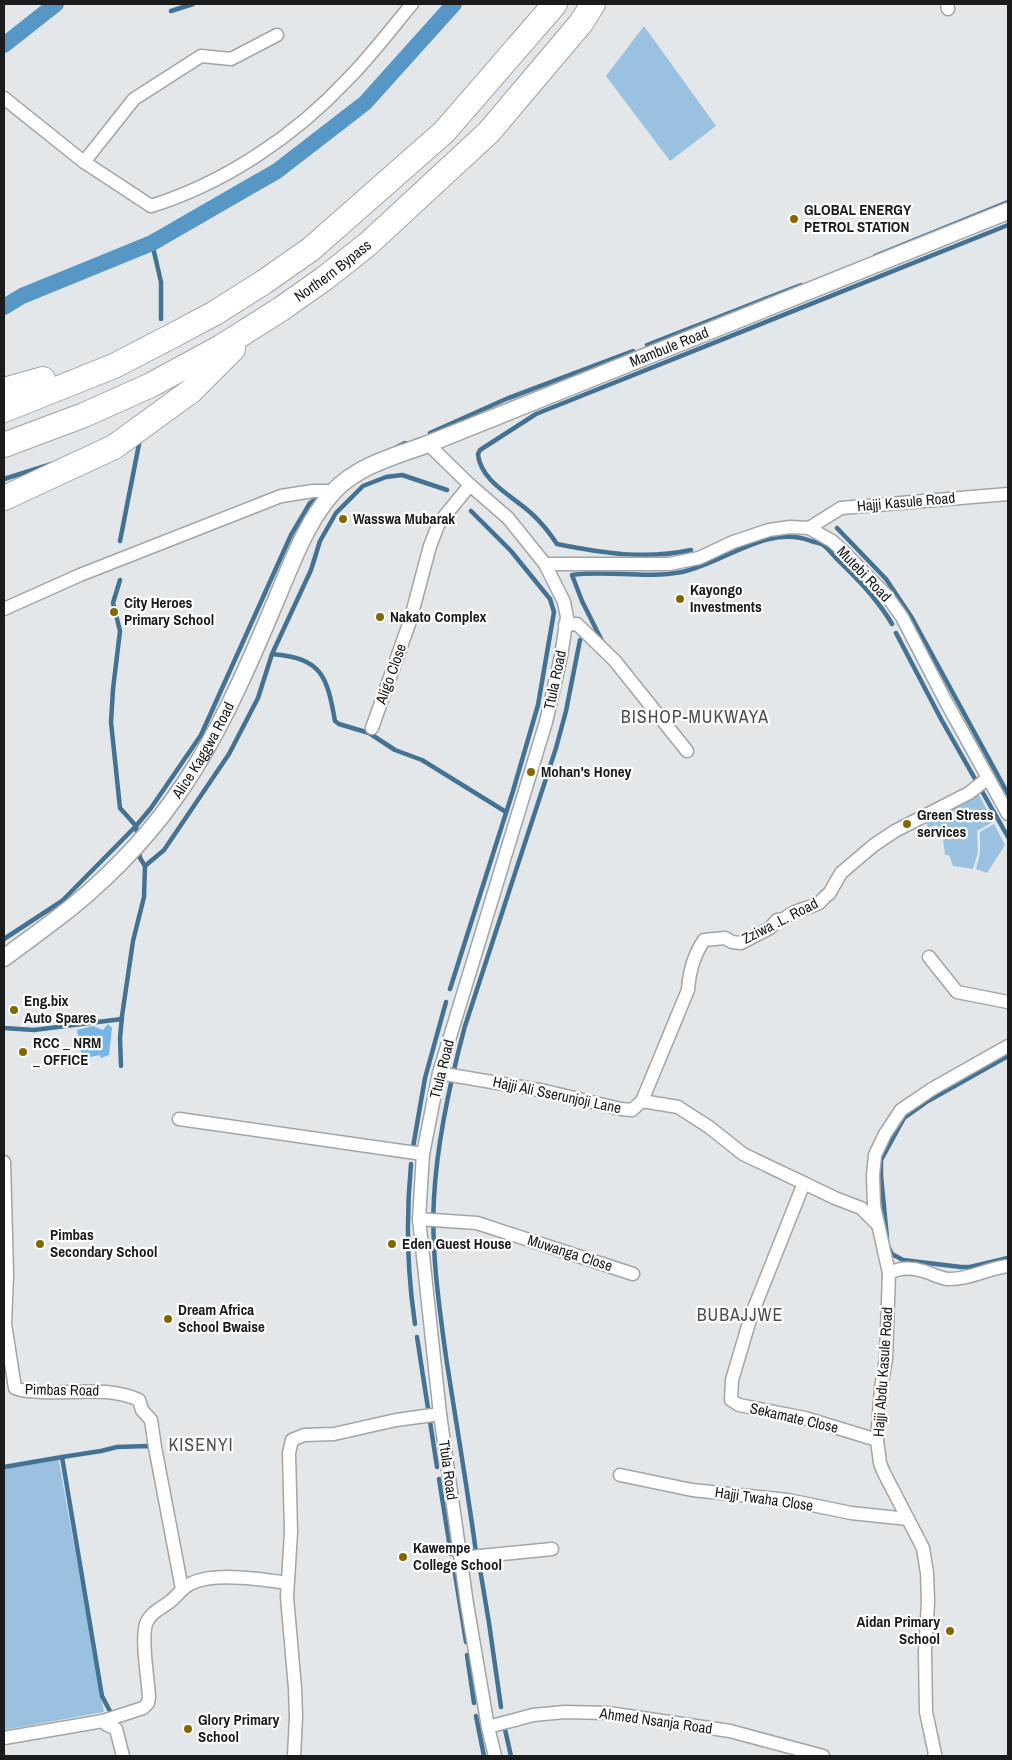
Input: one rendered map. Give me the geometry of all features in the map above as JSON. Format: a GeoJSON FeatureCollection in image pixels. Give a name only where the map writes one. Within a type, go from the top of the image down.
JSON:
{"type":"FeatureCollection","features":[{"type":"Feature","properties":{"kind":"highway","name":"Northern Bypass"},"geometry":{"type":"LineString","coordinates":[[4,410],[114,366],[170,337],[215,313],[311,249],[444,132],[556,4]]}},
{"type":"Feature","properties":{"kind":"highway","name":"Northern Bypass"},"geometry":{"type":"LineString","coordinates":[[4,445],[84,415],[190,364],[255,326],[325,278],[368,244],[489,132],[581,22],[593,4]]}},
{"type":"Feature","properties":{"kind":"highway"},"geometry":{"type":"LineString","coordinates":[[4,498],[114,446],[191,392],[255,326]]}},
{"type":"Feature","properties":{"kind":"highway"},"geometry":{"type":"LineString","coordinates":[[4,390],[170,337]]}},
{"type":"Feature","properties":{"kind":"street"},"geometry":{"type":"LineString","coordinates":[[4,98],[84,162],[152,206],[218,178],[286,136],[348,80],[412,4]]}},
{"type":"Feature","properties":{"kind":"street"},"geometry":{"type":"LineString","coordinates":[[84,162],[134,99],[201,56],[231,59],[277,35]]}},
{"type":"Feature","properties":{"kind":"street","name":"Mambule Road"},"geometry":{"type":"LineString","coordinates":[[334,491],[363,468],[428,444],[1008,211]]}},
{"type":"Feature","properties":{"kind":"street","name":"Ttula Road"},"geometry":{"type":"LineString","coordinates":[[428,444],[470,485],[508,518],[545,564],[564,602],[567,617],[562,656],[546,722],[439,1073],[423,1154],[419,1219],[440,1414],[460,1558],[488,1726],[495,1756]]}},
{"type":"Feature","properties":{"kind":"street","name":"Aligo Close"},"geometry":{"type":"LineString","coordinates":[[372,728],[410,622],[430,546],[439,523],[470,485]]}},
{"type":"Feature","properties":{"kind":"street"},"geometry":{"type":"LineString","coordinates":[[4,609],[80,575],[281,496],[313,491],[334,491]]}},
{"type":"Feature","properties":{"kind":"street","name":"Alice Kaggwa Road"},"geometry":{"type":"LineString","coordinates":[[4,958],[56,920],[124,859],[174,800],[203,755],[254,651],[299,547],[318,513],[334,491]]}},
{"type":"Feature","properties":{"kind":"street","name":"Hajji Kasule Road"},"geometry":{"type":"LineString","coordinates":[[809,528],[841,508],[1008,494]]}},
{"type":"Feature","properties":{"kind":"street"},"geometry":{"type":"LineString","coordinates":[[545,564],[669,564],[699,558],[733,542],[769,530],[809,528]]}},
{"type":"Feature","properties":{"kind":"street","name":"Mutebi Road"},"geometry":{"type":"LineString","coordinates":[[809,528],[832,541],[842,550],[887,596],[902,617],[1008,814]]}},
{"type":"Feature","properties":{"kind":"street"},"geometry":{"type":"LineString","coordinates":[[565,625],[578,624],[615,661],[687,751]]}},
{"type":"Feature","properties":{"kind":"street","name":"Zziwa .L. Road"},"geometry":{"type":"LineString","coordinates":[[642,1101],[688,990],[688,976],[699,947],[704,940],[725,938],[732,942],[741,943],[770,928],[777,920],[784,919],[789,914],[820,904],[826,895],[829,894],[841,873],[874,845],[895,831],[969,792],[988,778]]}},
{"type":"Feature","properties":{"kind":"street"},"geometry":{"type":"LineString","coordinates":[[930,957],[957,992],[1008,1002]]}},
{"type":"Feature","properties":{"kind":"street","name":"Hajji Abdu Kasule Road"},"geometry":{"type":"LineString","coordinates":[[934,1756],[926,1712],[924,1652],[928,1602],[927,1574],[922,1548],[880,1463],[877,1440],[881,1388],[886,1360],[889,1273],[874,1206],[873,1175],[875,1155],[885,1134],[901,1110],[932,1088],[1008,1046]]}},
{"type":"Feature","properties":{"kind":"street","name":"Hajji Ali Sserunjoji Lane"},"geometry":{"type":"LineString","coordinates":[[439,1073],[545,1091],[621,1109],[632,1110],[642,1101],[678,1107],[709,1127],[743,1154],[862,1208],[878,1225]]}},
{"type":"Feature","properties":{"kind":"street"},"geometry":{"type":"LineString","coordinates":[[179,1119],[423,1154]]}},
{"type":"Feature","properties":{"kind":"street","name":"Pimbas Road"},"geometry":{"type":"LineString","coordinates":[[4,1162],[5,1324],[9,1388],[21,1391],[56,1393],[105,1391],[139,1400],[142,1410],[151,1420],[182,1589]]}},
{"type":"Feature","properties":{"kind":"street","name":"Sekamate Close"},"geometry":{"type":"LineString","coordinates":[[804,1183],[751,1316],[732,1380],[731,1400],[738,1405],[805,1418],[877,1440]]}},
{"type":"Feature","properties":{"kind":"street","name":"Muwanga Close"},"geometry":{"type":"LineString","coordinates":[[419,1219],[477,1223],[633,1274]]}},
{"type":"Feature","properties":{"kind":"street"},"geometry":{"type":"LineString","coordinates":[[889,1273],[897,1269],[907,1268],[954,1279],[969,1277],[995,1268],[1008,1266]]}},
{"type":"Feature","properties":{"kind":"street"},"geometry":{"type":"LineString","coordinates":[[294,1756],[296,1717],[287,1583],[291,1556],[289,1453],[292,1440],[304,1435],[334,1434],[396,1420],[440,1414]]}},
{"type":"Feature","properties":{"kind":"street","name":"Hajji Twaha Close"},"geometry":{"type":"LineString","coordinates":[[620,1475],[692,1490],[788,1500],[850,1513],[908,1519]]}},
{"type":"Feature","properties":{"kind":"street"},"geometry":{"type":"LineString","coordinates":[[460,1558],[552,1549]]}},
{"type":"Feature","properties":{"kind":"street"},"geometry":{"type":"LineString","coordinates":[[4,1738],[103,1721],[143,1708],[148,1703],[149,1697],[145,1642],[146,1624],[150,1616],[170,1602],[182,1589],[192,1582],[204,1579],[234,1577],[262,1578],[287,1583]]}},
{"type":"Feature","properties":{"kind":"street","name":"Ahmed Nsanja Road"},"geometry":{"type":"LineString","coordinates":[[488,1726],[533,1715],[608,1712],[730,1731],[823,1756]]}},
{"type":"Feature","properties":{"kind":"street"},"geometry":{"type":"LineString","coordinates":[[103,1721],[116,1729],[123,1756]]}},
{"type":"Feature","properties":{"kind":"shaded area"},"geometry":{"type":"Polygon","coordinates":[[[644,26],[716,126],[670,161],[606,76],[644,26]]]}},
{"type":"Feature","properties":{"kind":"shaded area"},"geometry":{"type":"Polygon","coordinates":[[[979,795],[993,822],[977,831],[978,852],[973,869],[953,866],[949,855],[945,855],[943,839],[937,825],[928,828],[926,820],[979,795]]]}},
{"type":"Feature","properties":{"kind":"shaded area"},"geometry":{"type":"Polygon","coordinates":[[[994,824],[1005,845],[987,873],[976,869],[980,853],[980,832],[994,824]]]}},
{"type":"Feature","properties":{"kind":"shaded area"},"geometry":{"type":"Polygon","coordinates":[[[108,1024],[112,1028],[109,1055],[101,1058],[100,1055],[90,1057],[81,1053],[77,1030],[93,1026],[103,1030],[108,1024]]]}},
{"type":"Feature","properties":{"kind":"shaded area"},"geometry":{"type":"Polygon","coordinates":[[[58,1456],[104,1712],[4,1730],[4,1469],[58,1456]]]}},
{"type":"Feature","properties":{"kind":"waterway"},"geometry":{"type":"LineString","coordinates":[[4,45],[56,4]]}},
{"type":"Feature","properties":{"kind":"waterway"},"geometry":{"type":"LineString","coordinates":[[171,11],[193,4]]}},
{"type":"Feature","properties":{"kind":"waterway"},"geometry":{"type":"LineString","coordinates":[[4,307],[22,296],[152,243],[277,171],[365,103],[454,4]]}},
{"type":"Feature","properties":{"kind":"waterway"},"geometry":{"type":"LineString","coordinates":[[875,256],[1008,202]]}},
{"type":"Feature","properties":{"kind":"waterway"},"geometry":{"type":"LineString","coordinates":[[691,550],[657,555],[640,555],[590,550],[557,544],[536,517],[491,480],[480,464],[478,454],[480,450],[536,414],[1008,225]]}},
{"type":"Feature","properties":{"kind":"waterway"},"geometry":{"type":"LineString","coordinates":[[152,243],[161,282],[161,319]]}},
{"type":"Feature","properties":{"kind":"waterway"},"geometry":{"type":"LineString","coordinates":[[647,345],[801,285]]}},
{"type":"Feature","properties":{"kind":"waterway"},"geometry":{"type":"LineString","coordinates":[[430,433],[506,399],[633,351]]}},
{"type":"Feature","properties":{"kind":"waterway"},"geometry":{"type":"LineString","coordinates":[[120,541],[140,439]]}},
{"type":"Feature","properties":{"kind":"waterway"},"geometry":{"type":"LineString","coordinates":[[395,448],[405,443]]}},
{"type":"Feature","properties":{"kind":"waterway"},"geometry":{"type":"LineString","coordinates":[[4,479],[55,463]]}},
{"type":"Feature","properties":{"kind":"waterway"},"geometry":{"type":"LineString","coordinates":[[145,866],[164,850],[229,754],[258,698],[272,654],[311,570],[320,541],[336,513],[363,486],[386,477],[402,475],[447,490]]}},
{"type":"Feature","properties":{"kind":"waterway"},"geometry":{"type":"LineString","coordinates":[[4,939],[62,901],[136,826],[151,808],[201,735],[291,535],[310,503],[321,495]]}},
{"type":"Feature","properties":{"kind":"waterway"},"geometry":{"type":"LineString","coordinates":[[450,989],[513,791],[538,705],[554,612],[550,599],[511,551],[471,511]]}},
{"type":"Feature","properties":{"kind":"waterway"},"geometry":{"type":"LineString","coordinates":[[837,528],[886,579],[912,618],[1008,794]]}},
{"type":"Feature","properties":{"kind":"waterway"},"geometry":{"type":"LineString","coordinates":[[603,643],[582,601],[572,575],[599,573],[654,575],[682,572],[762,541],[778,537],[794,537],[822,544],[869,592],[892,624]]}},
{"type":"Feature","properties":{"kind":"waterway"},"geometry":{"type":"LineString","coordinates":[[120,580],[113,603],[120,631],[111,722],[120,808],[136,826],[138,838]]}},
{"type":"Feature","properties":{"kind":"waterway"},"geometry":{"type":"LineString","coordinates":[[896,633],[941,719],[1008,837]]}},
{"type":"Feature","properties":{"kind":"waterway"},"geometry":{"type":"LineString","coordinates":[[476,1552],[446,1357],[436,1278],[433,1218],[438,1155],[449,1090],[465,1026],[556,748],[566,711],[580,640]]}},
{"type":"Feature","properties":{"kind":"waterway"},"geometry":{"type":"LineString","coordinates":[[272,654],[302,660],[312,665],[319,672],[329,692],[335,721],[339,724],[369,733],[395,750],[422,760],[506,812]]}},
{"type":"Feature","properties":{"kind":"waterway"},"geometry":{"type":"LineString","coordinates":[[121,1066],[120,1038],[122,1016],[133,941],[144,897],[145,866],[140,858],[139,848]]}},
{"type":"Feature","properties":{"kind":"waterway"},"geometry":{"type":"LineString","coordinates":[[413,1147],[425,1078],[446,1002]]}},
{"type":"Feature","properties":{"kind":"waterway"},"geometry":{"type":"LineString","coordinates":[[4,1028],[34,1030],[122,1019]]}},
{"type":"Feature","properties":{"kind":"waterway"},"geometry":{"type":"LineString","coordinates":[[887,1238],[881,1160],[904,1118],[928,1101],[1008,1056]]}},
{"type":"Feature","properties":{"kind":"waterway"},"geometry":{"type":"LineString","coordinates":[[411,1164],[408,1244],[415,1324]]}},
{"type":"Feature","properties":{"kind":"waterway"},"geometry":{"type":"LineString","coordinates":[[888,1246],[892,1254],[903,1260],[961,1267],[970,1267],[1008,1258]]}},
{"type":"Feature","properties":{"kind":"waterway"},"geometry":{"type":"LineString","coordinates":[[417,1337],[437,1467]]}},
{"type":"Feature","properties":{"kind":"waterway"},"geometry":{"type":"LineString","coordinates":[[62,1457],[117,1447],[148,1446],[152,1448]]}},
{"type":"Feature","properties":{"kind":"waterway"},"geometry":{"type":"LineString","coordinates":[[4,1467],[62,1457],[102,1696],[113,1717]]}},
{"type":"Feature","properties":{"kind":"waterway"},"geometry":{"type":"LineString","coordinates":[[439,1479],[451,1554]]}},
{"type":"Feature","properties":{"kind":"waterway"},"geometry":{"type":"LineString","coordinates":[[479,1563],[501,1707]]}},
{"type":"Feature","properties":{"kind":"waterway"},"geometry":{"type":"LineString","coordinates":[[454,1568],[466,1642]]}},
{"type":"Feature","properties":{"kind":"waterway"},"geometry":{"type":"LineString","coordinates":[[467,1655],[474,1703]]}},
{"type":"Feature","properties":{"kind":"waterway"},"geometry":{"type":"LineString","coordinates":[[476,1716],[484,1756]]}},
{"type":"Feature","properties":{"kind":"waterway"},"geometry":{"type":"LineString","coordinates":[[504,1725],[511,1756]]}},
{"type":"Feature","properties":{"kind":"place","name":"GLOBAL ENERGY PETROL STATION"},"geometry":{"type":"Point","coordinates":[794,219]}},
{"type":"Feature","properties":{"kind":"place","name":"Wasswa Mubarak"},"geometry":{"type":"Point","coordinates":[343,519]}},
{"type":"Feature","properties":{"kind":"place","name":"Kayongo Investments"},"geometry":{"type":"Point","coordinates":[680,599]}},
{"type":"Feature","properties":{"kind":"place","name":"City Heroes Primary School"},"geometry":{"type":"Point","coordinates":[114,612]}},
{"type":"Feature","properties":{"kind":"place","name":"Nakato Complex"},"geometry":{"type":"Point","coordinates":[380,617]}},
{"type":"Feature","properties":{"kind":"place","name":"Mohan's Honey"},"geometry":{"type":"Point","coordinates":[531,772]}},
{"type":"Feature","properties":{"kind":"place","name":"Green Stress services"},"geometry":{"type":"Point","coordinates":[907,824]}},
{"type":"Feature","properties":{"kind":"place","name":"Eng.bix Auto Spares"},"geometry":{"type":"Point","coordinates":[14,1010]}},
{"type":"Feature","properties":{"kind":"place","name":"RCC _ NRM _ OFFICE"},"geometry":{"type":"Point","coordinates":[23,1052]}},
{"type":"Feature","properties":{"kind":"place","name":"Pimbas Secondary School"},"geometry":{"type":"Point","coordinates":[40,1244]}},
{"type":"Feature","properties":{"kind":"place","name":"Eden Guest House"},"geometry":{"type":"Point","coordinates":[392,1244]}},
{"type":"Feature","properties":{"kind":"place","name":"Dream Africa School Bwaise"},"geometry":{"type":"Point","coordinates":[168,1319]}},
{"type":"Feature","properties":{"kind":"place","name":"Kawempe College School"},"geometry":{"type":"Point","coordinates":[403,1557]}},
{"type":"Feature","properties":{"kind":"place","name":"Aidan Primary School"},"geometry":{"type":"Point","coordinates":[950,1631]}},
{"type":"Feature","properties":{"kind":"place","name":"Glory Primary School"},"geometry":{"type":"Point","coordinates":[188,1729]}},
{"type":"Feature","properties":{"kind":"district","name":"BISHOP-MUKWAYA"},"geometry":{"type":"Point","coordinates":[695,717]}},
{"type":"Feature","properties":{"kind":"district","name":"BUBAJJWE"},"geometry":{"type":"Point","coordinates":[740,1315]}},
{"type":"Feature","properties":{"kind":"district","name":"KISENYI"},"geometry":{"type":"Point","coordinates":[201,1445]}}]}
